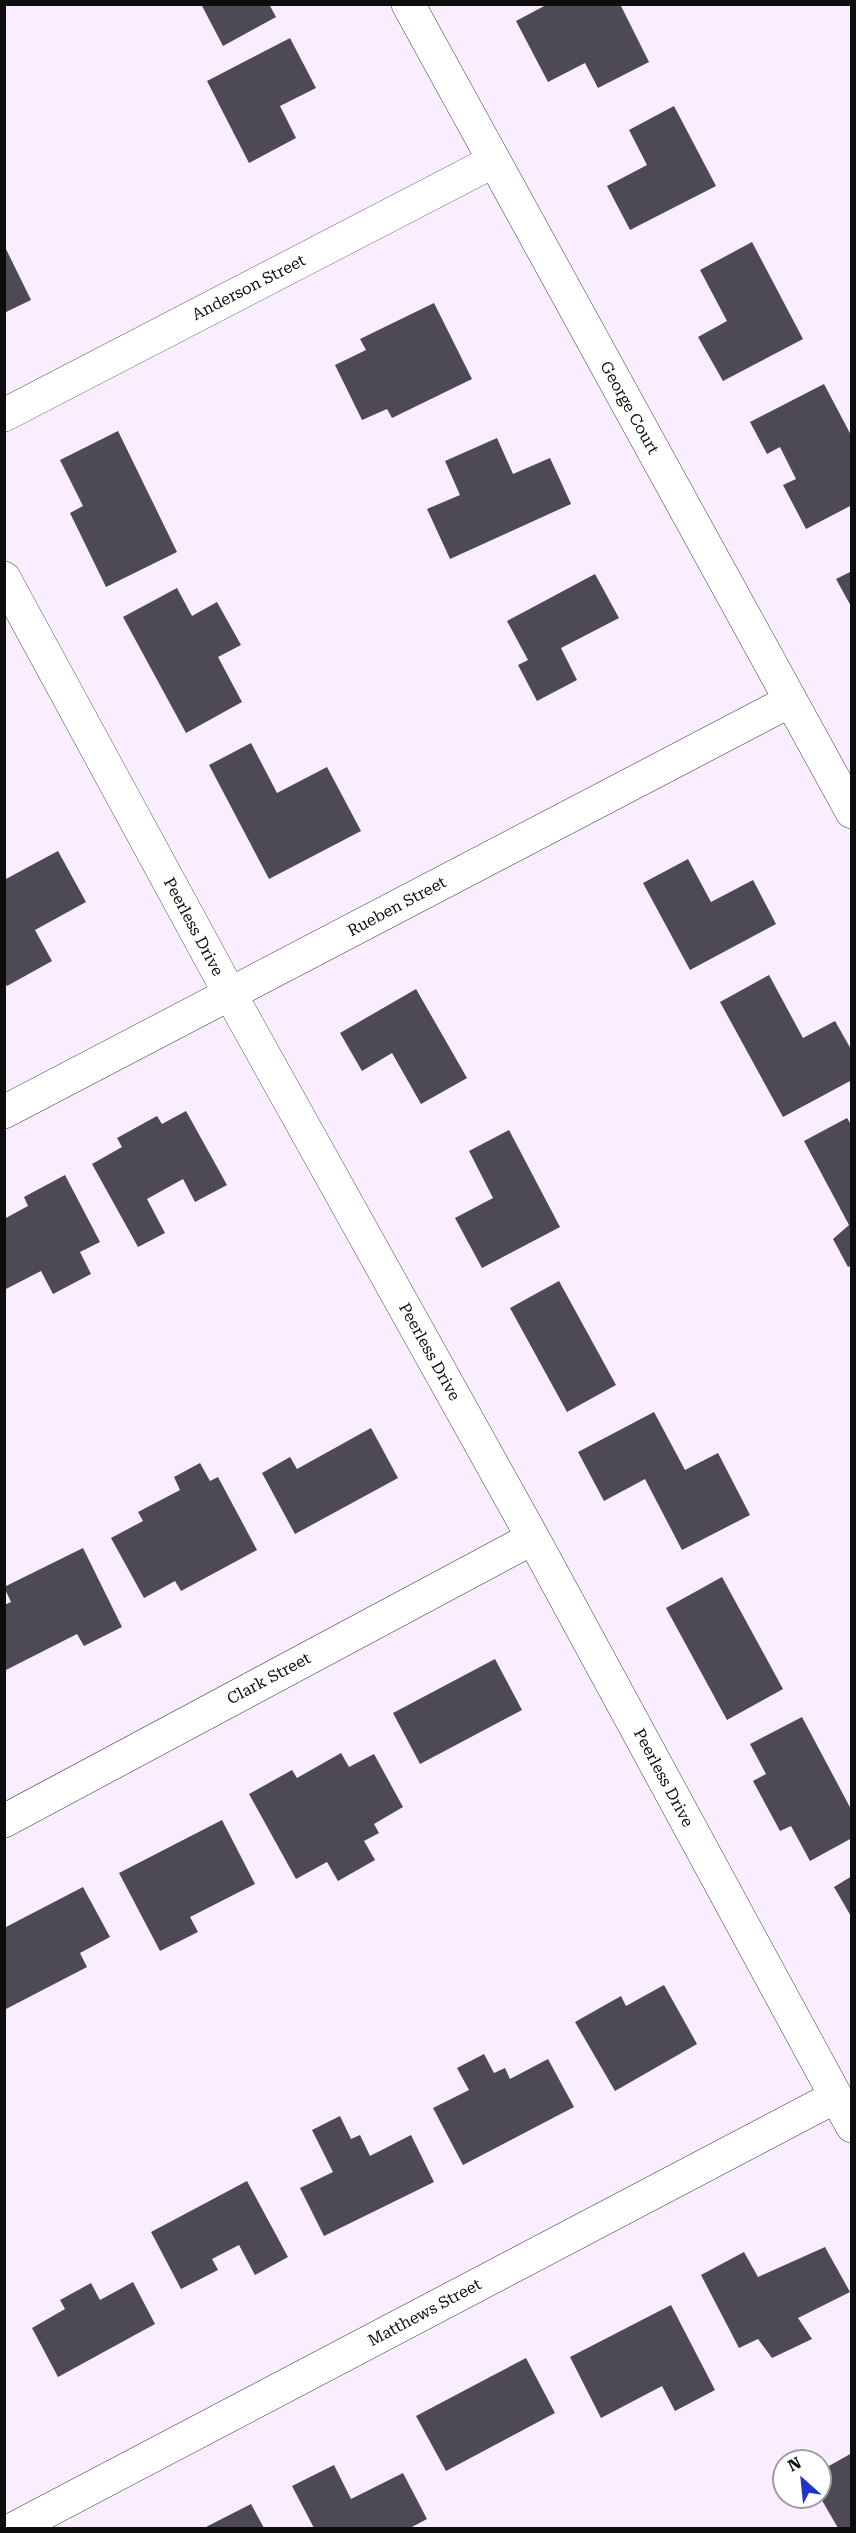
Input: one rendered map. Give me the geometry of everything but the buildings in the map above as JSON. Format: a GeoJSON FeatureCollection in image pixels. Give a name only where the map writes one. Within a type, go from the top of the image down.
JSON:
{"type":"FeatureCollection","features":[{"type":"Feature","properties":{"kind":"street","name":"George Court"},"geometry":{"type":"LineString","coordinates":[[408,4],[852,812]]}},
{"type":"Feature","properties":{"kind":"street","name":"Anderson Street"},"geometry":{"type":"LineString","coordinates":[[4,415],[494,162]]}},
{"type":"Feature","properties":{"kind":"street","name":"Peerless Drive"},"geometry":{"type":"LineString","coordinates":[[4,578],[230,994],[533,1538],[852,2126]]}},
{"type":"Feature","properties":{"kind":"street","name":"Rueben Street"},"geometry":{"type":"LineString","coordinates":[[4,1112],[790,701]]}},
{"type":"Feature","properties":{"kind":"street","name":"Clark Street"},"geometry":{"type":"LineString","coordinates":[[4,1821],[533,1538]]}},
{"type":"Feature","properties":{"kind":"street","name":"Matthews Street"},"geometry":{"type":"LineString","coordinates":[[15,2529],[835,2097]]}}]}
